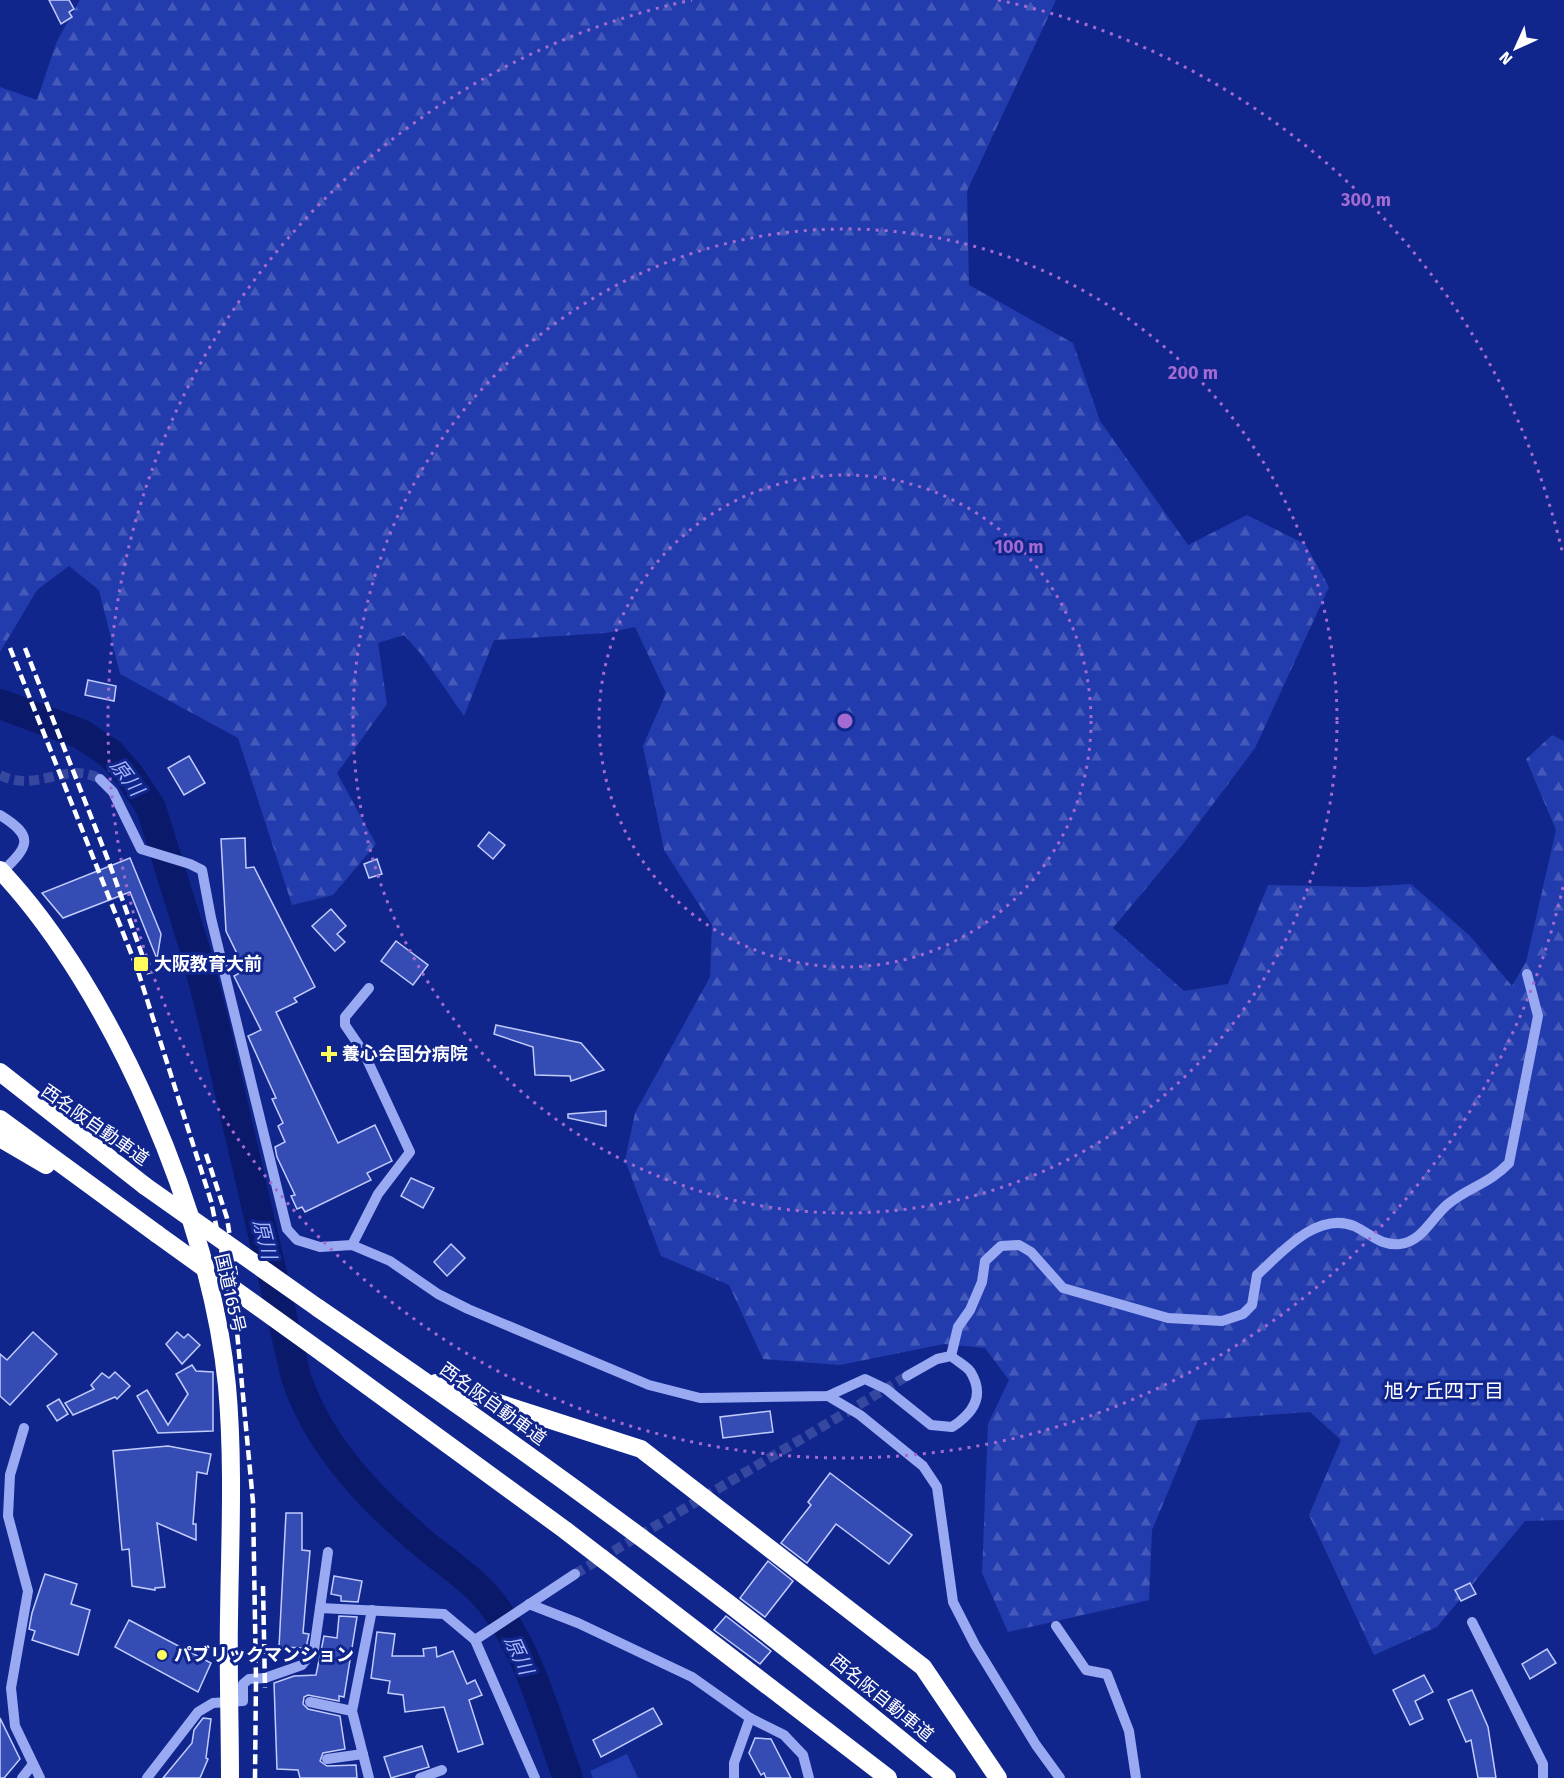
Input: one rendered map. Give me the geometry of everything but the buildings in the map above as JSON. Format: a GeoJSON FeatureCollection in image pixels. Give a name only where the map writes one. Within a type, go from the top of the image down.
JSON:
{"type":"FeatureCollection","features":[{"type":"Feature","properties":{"kind":"highway","name":"国道165号"},"geometry":{"type":"LineString","coordinates":[[1,871],[63,949],[92,993],[115,1036],[175,1176],[212,1300],[227,1385],[231,1484],[230,1778]]}},
{"type":"Feature","properties":{"kind":"highway"},"geometry":{"type":"LineString","coordinates":[[0,1072],[145,1186]]}},
{"type":"Feature","properties":{"kind":"highway","name":"西名阪自動車道"},"geometry":{"type":"LineString","coordinates":[[0,1084],[420,1378],[747,1616],[947,1778]]}},
{"type":"Feature","properties":{"kind":"highway"},"geometry":{"type":"LineString","coordinates":[[0,1119],[575,1538],[888,1778]]}},
{"type":"Feature","properties":{"kind":"highway"},"geometry":{"type":"LineString","coordinates":[[0,1138],[157,1234]]}},
{"type":"Feature","properties":{"kind":"highway"},"geometry":{"type":"LineString","coordinates":[[420,1378],[641,1449],[923,1667],[998,1778]]}},
{"type":"Feature","properties":{"kind":"street"},"geometry":{"type":"LineString","coordinates":[[100,779],[113,792],[141,849],[202,870],[214,930],[287,1229],[297,1240],[320,1247],[352,1245],[390,1261],[438,1294],[468,1309],[649,1385],[700,1398],[828,1396],[865,1379],[886,1389],[930,1425],[952,1427],[970,1415],[976,1399],[976,1388],[970,1371],[951,1356]]}},
{"type":"Feature","properties":{"kind":"street"},"geometry":{"type":"LineString","coordinates":[[0,815],[14,824],[24,838],[25,844],[23,851],[1,871]]}},
{"type":"Feature","properties":{"kind":"street"},"geometry":{"type":"LineString","coordinates":[[951,1356],[958,1327],[970,1310],[982,1282],[985,1261],[1001,1246],[1019,1245],[1031,1252],[1063,1288],[1168,1318],[1222,1321],[1244,1314],[1252,1305],[1257,1275],[1310,1230],[1338,1223],[1353,1226],[1380,1242],[1399,1244],[1411,1241],[1448,1204],[1495,1178],[1509,1163],[1538,1016],[1527,974]]}},
{"type":"Feature","properties":{"kind":"street"},"geometry":{"type":"LineString","coordinates":[[352,1245],[378,1194],[410,1152],[364,1053],[345,1025],[345,1017],[369,988]]}},
{"type":"Feature","properties":{"kind":"street"},"geometry":{"type":"LineString","coordinates":[[907,1376],[937,1359],[951,1356]]}},
{"type":"Feature","properties":{"kind":"street"},"geometry":{"type":"LineString","coordinates":[[828,1396],[860,1415],[923,1466],[937,1487],[953,1602],[975,1645],[1060,1778]]}},
{"type":"Feature","properties":{"kind":"street"},"geometry":{"type":"LineString","coordinates":[[24,1428],[10,1475],[8,1516],[28,1591],[11,1688],[15,1726],[40,1778]]}},
{"type":"Feature","properties":{"kind":"street"},"geometry":{"type":"LineString","coordinates":[[147,1778],[198,1712],[213,1703],[243,1701],[243,1684],[249,1679],[265,1678],[302,1665],[314,1650],[328,1552]]}},
{"type":"Feature","properties":{"kind":"street"},"geometry":{"type":"LineString","coordinates":[[476,1640],[574,1574]]}},
{"type":"Feature","properties":{"kind":"street"},"geometry":{"type":"LineString","coordinates":[[529,1604],[578,1623],[692,1677],[750,1718],[784,1736],[803,1755],[809,1778]]}},
{"type":"Feature","properties":{"kind":"street"},"geometry":{"type":"LineString","coordinates":[[320,1608],[444,1614],[476,1640],[535,1778]]}},
{"type":"Feature","properties":{"kind":"street"},"geometry":{"type":"LineString","coordinates":[[369,1778],[352,1711],[372,1610]]}},
{"type":"Feature","properties":{"kind":"street"},"geometry":{"type":"LineString","coordinates":[[1472,1622],[1543,1764],[1543,1778]]}},
{"type":"Feature","properties":{"kind":"street"},"geometry":{"type":"LineString","coordinates":[[1056,1626],[1086,1670],[1107,1674],[1129,1731],[1136,1778]]}},
{"type":"Feature","properties":{"kind":"street"},"geometry":{"type":"LineString","coordinates":[[310,1702],[352,1711]]}},
{"type":"Feature","properties":{"kind":"street"},"geometry":{"type":"LineString","coordinates":[[734,1778],[734,1763],[750,1718]]}},
{"type":"Feature","properties":{"kind":"street"},"geometry":{"type":"LineString","coordinates":[[327,1760],[363,1754]]}},
{"type":"Feature","properties":{"kind":"street"},"geometry":{"type":"LineString","coordinates":[[22,1778],[33,1764]]}},
{"type":"Feature","properties":{"kind":"street"},"geometry":{"type":"LineString","coordinates":[[420,1778],[442,1770]]}},
{"type":"Feature","properties":{"kind":"green space"},"geometry":{"type":"Polygon","coordinates":[[[80,0],[1056,0],[967,191],[969,285],[1073,343],[1100,421],[1188,545],[1247,515],[1305,544],[1329,587],[1255,748],[1183,844],[1113,928],[1184,991],[1228,984],[1268,885],[1363,887],[1411,884],[1470,936],[1512,986],[1526,962],[1556,830],[1526,759],[1552,735],[1564,741],[1564,1520],[1525,1521],[1437,1627],[1374,1655],[1309,1515],[1341,1440],[1310,1412],[1198,1420],[1152,1530],[1149,1600],[1008,1632],[982,1573],[988,1424],[1009,1380],[985,1348],[944,1344],[840,1365],[763,1359],[729,1285],[661,1256],[625,1160],[635,1113],[710,977],[712,925],[664,850],[643,746],[666,693],[635,627],[606,633],[494,640],[464,716],[421,654],[404,635],[378,643],[387,704],[337,773],[376,844],[333,895],[292,905],[238,738],[120,674],[99,590],[69,566],[37,590],[0,652],[0,87],[37,100],[57,41],[80,0]]]}},
{"type":"Feature","properties":{"kind":"green space"},"geometry":{"type":"Polygon","coordinates":[[[627,1754],[638,1778],[593,1778],[590,1771],[627,1754]]]}},
{"type":"Feature","properties":{"kind":"waterway","name":"原川"},"geometry":{"type":"LineString","coordinates":[[0,704],[81,734],[111,754],[130,776],[151,808],[196,953],[296,1377],[305,1401],[330,1445],[362,1485],[417,1538],[476,1586],[498,1612],[512,1634],[534,1681],[568,1778]]}},
{"type":"Feature","properties":{"kind":"tunnel"},"geometry":{"type":"LineString","coordinates":[[0,775],[14,780],[27,781],[76,773],[88,774],[100,779]]}},
{"type":"Feature","properties":{"kind":"tunnel"},"geometry":{"type":"LineString","coordinates":[[575,1574],[907,1376]]}},
{"type":"Feature","properties":{"kind":"railway"},"geometry":{"type":"LineString","coordinates":[[10,648],[137,968],[211,1201],[236,1321],[253,1502],[255,1778]]}},
{"type":"Feature","properties":{"kind":"railway"},"geometry":{"type":"LineString","coordinates":[[25,648],[110,865],[149,974]]}},
{"type":"Feature","properties":{"kind":"railway"},"geometry":{"type":"LineString","coordinates":[[206,1154],[227,1218],[241,1308]]}},
{"type":"Feature","properties":{"kind":"railway"},"geometry":{"type":"LineString","coordinates":[[263,1586],[265,1688]]}},
{"type":"Feature","properties":{"kind":"place","name":"大阪教育大前"},"geometry":{"type":"Point","coordinates":[141,964]}},
{"type":"Feature","properties":{"kind":"place","name":"養心会国分病院"},"geometry":{"type":"Point","coordinates":[329,1054]}},
{"type":"Feature","properties":{"kind":"place","name":"パブリックマンション"},"geometry":{"type":"Point","coordinates":[162,1655]}},
{"type":"Feature","properties":{"kind":"district","name":"旭ケ丘四丁目"},"geometry":{"type":"Point","coordinates":[1444,1391]}}]}
